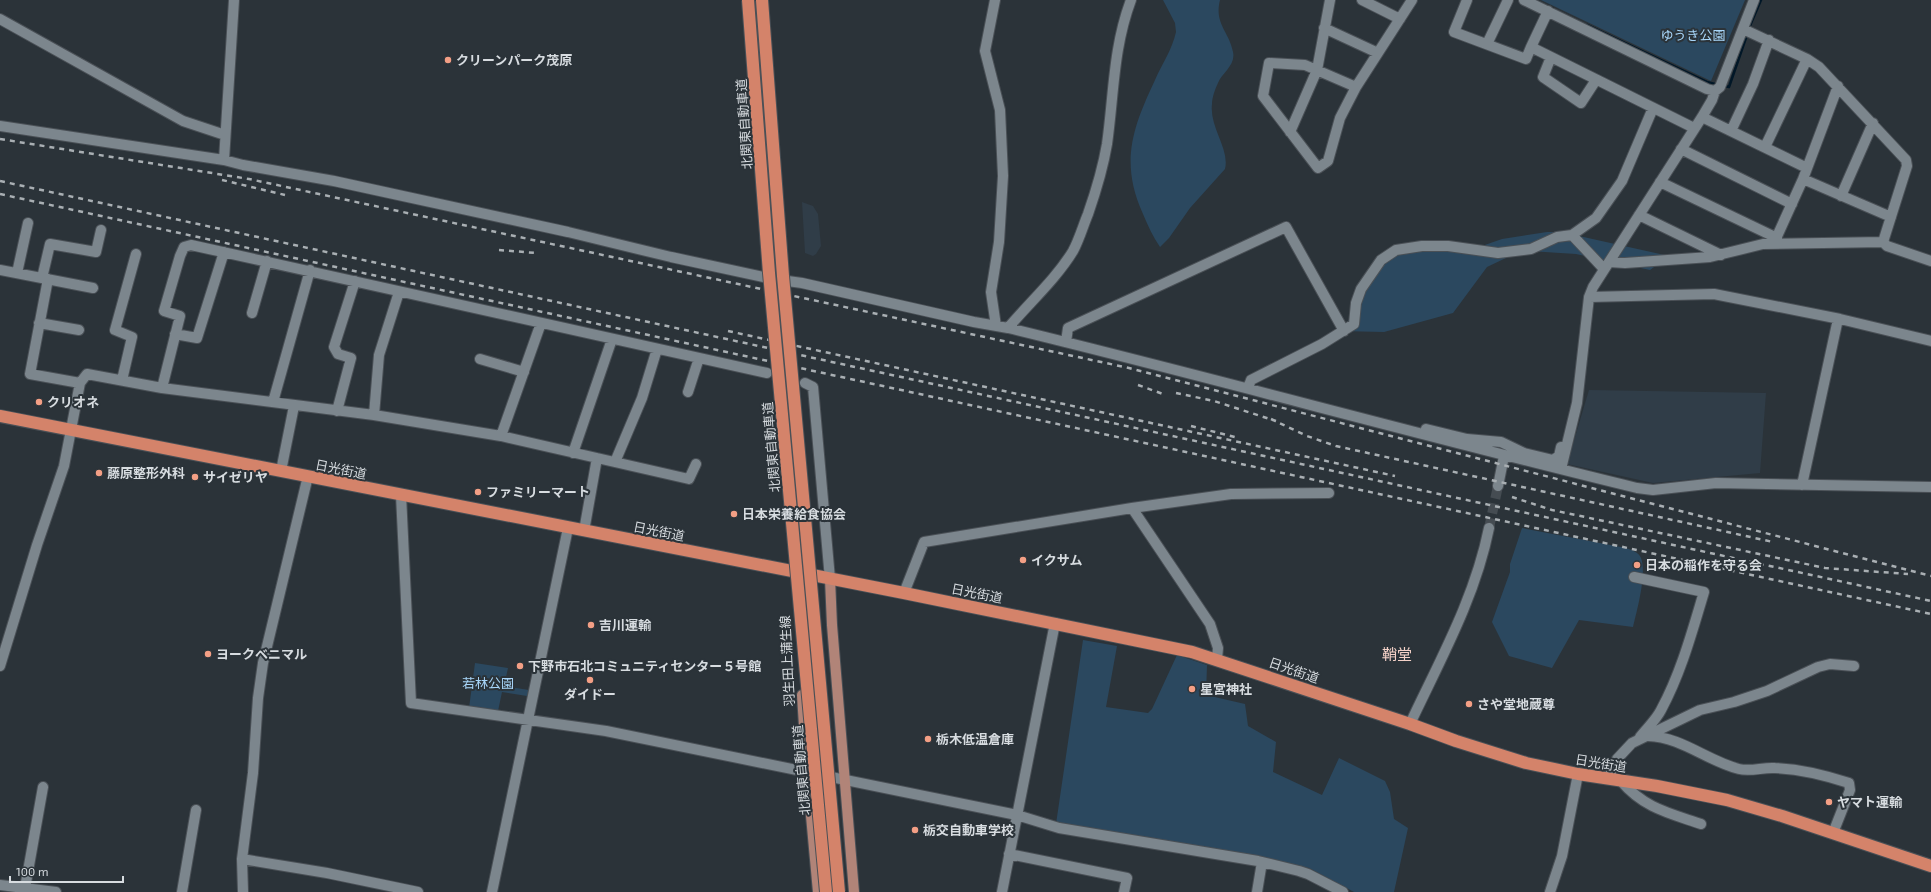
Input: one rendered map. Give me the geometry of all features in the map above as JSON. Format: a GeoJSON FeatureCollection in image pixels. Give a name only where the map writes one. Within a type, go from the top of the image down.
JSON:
{"type":"FeatureCollection","features":[{"type":"Feature","properties":{"kind":"highway","name":"北関東自動車道"},"geometry":{"type":"LineString","coordinates":[[748,0],[769,273],[826,892]]}},
{"type":"Feature","properties":{"kind":"highway","name":"北関東自動車道"},"geometry":{"type":"LineString","coordinates":[[762,0],[783,276],[839,892]]}},
{"type":"Feature","properties":{"kind":"highway","name":"日光街道"},"geometry":{"type":"LineString","coordinates":[[0,416],[1055,623],[1217,659],[1501,755],[1578,774],[1727,800],[1833,833],[1931,866]]}},
{"type":"Feature","properties":{"kind":"main road","name":"羽生田上蒲生線"},"geometry":{"type":"LineString","coordinates":[[795,572],[807,772],[818,892]]}},
{"type":"Feature","properties":{"kind":"main road"},"geometry":{"type":"LineString","coordinates":[[830,579],[832,626],[854,892]]}},
{"type":"Feature","properties":{"kind":"street"},"geometry":{"type":"LineString","coordinates":[[224,160],[234,0]]}},
{"type":"Feature","properties":{"kind":"street"},"geometry":{"type":"LineString","coordinates":[[745,0],[766,277]]}},
{"type":"Feature","properties":{"kind":"street"},"geometry":{"type":"LineString","coordinates":[[995,0],[985,51],[1000,110],[1003,176],[1000,242],[992,292],[996,326]]}},
{"type":"Feature","properties":{"kind":"street"},"geometry":{"type":"LineString","coordinates":[[1008,328],[1063,265],[1081,234],[1096,191],[1107,144],[1118,44],[1123,22],[1131,0]]}},
{"type":"Feature","properties":{"kind":"street"},"geometry":{"type":"LineString","coordinates":[[1290,132],[1317,70],[1330,0]]}},
{"type":"Feature","properties":{"kind":"street"},"geometry":{"type":"LineString","coordinates":[[1362,0],[1400,19]]}},
{"type":"Feature","properties":{"kind":"street"},"geometry":{"type":"LineString","coordinates":[[1356,88],[1305,65],[1269,63],[1263,96],[1318,168],[1328,161],[1340,118],[1356,88],[1412,0]]}},
{"type":"Feature","properties":{"kind":"street"},"geometry":{"type":"LineString","coordinates":[[1467,0],[1454,32],[1526,59],[1548,12]]}},
{"type":"Feature","properties":{"kind":"street"},"geometry":{"type":"LineString","coordinates":[[1487,44],[1508,0]]}},
{"type":"Feature","properties":{"kind":"street"},"geometry":{"type":"LineString","coordinates":[[1524,0],[1707,89],[1715,91]]}},
{"type":"Feature","properties":{"kind":"street"},"geometry":{"type":"LineString","coordinates":[[1561,469],[1577,403],[1589,296],[1606,266],[1702,117],[1712,100],[1715,91],[1720,87],[1754,0]]}},
{"type":"Feature","properties":{"kind":"street"},"geometry":{"type":"LineString","coordinates":[[0,19],[183,120],[225,136]]}},
{"type":"Feature","properties":{"kind":"street"},"geometry":{"type":"LineString","coordinates":[[1324,28],[1378,53]]}},
{"type":"Feature","properties":{"kind":"street"},"geometry":{"type":"LineString","coordinates":[[1743,29],[1769,40],[1820,67],[1906,160],[1907,166],[1883,242]]}},
{"type":"Feature","properties":{"kind":"street"},"geometry":{"type":"LineString","coordinates":[[1731,131],[1753,84],[1769,40]]}},
{"type":"Feature","properties":{"kind":"street"},"geometry":{"type":"LineString","coordinates":[[1531,48],[1694,128]]}},
{"type":"Feature","properties":{"kind":"street"},"geometry":{"type":"LineString","coordinates":[[1551,57],[1543,77],[1581,103],[1596,80]]}},
{"type":"Feature","properties":{"kind":"street"},"geometry":{"type":"LineString","coordinates":[[1765,147],[1807,59]]}},
{"type":"Feature","properties":{"kind":"street"},"geometry":{"type":"LineString","coordinates":[[1776,241],[1803,180],[1838,86]]}},
{"type":"Feature","properties":{"kind":"street"},"geometry":{"type":"LineString","coordinates":[[1248,388],[1251,380],[1344,331],[1354,324],[1356,303],[1365,283],[1381,260],[1396,250],[1422,246],[1448,246],[1498,253],[1531,249],[1557,237],[1572,235],[1596,218],[1622,181],[1652,108]]}},
{"type":"Feature","properties":{"kind":"street"},"geometry":{"type":"LineString","coordinates":[[1702,117],[1807,168]]}},
{"type":"Feature","properties":{"kind":"street"},"geometry":{"type":"LineString","coordinates":[[1841,196],[1873,123]]}},
{"type":"Feature","properties":{"kind":"street"},"geometry":{"type":"LineString","coordinates":[[0,126],[224,160],[243,165],[334,181],[568,232],[671,258],[804,283],[974,322],[1008,328],[1248,388],[1504,456],[1637,488],[1653,490],[1716,483],[1931,487]]}},
{"type":"Feature","properties":{"kind":"street"},"geometry":{"type":"LineString","coordinates":[[1681,149],[1792,204]]}},
{"type":"Feature","properties":{"kind":"street"},"geometry":{"type":"LineString","coordinates":[[1803,180],[1891,217]]}},
{"type":"Feature","properties":{"kind":"street"},"geometry":{"type":"LineString","coordinates":[[1660,182],[1776,241]]}},
{"type":"Feature","properties":{"kind":"street"},"geometry":{"type":"LineString","coordinates":[[1639,215],[1721,256]]}},
{"type":"Feature","properties":{"kind":"street"},"geometry":{"type":"LineString","coordinates":[[17,273],[28,224]]}},
{"type":"Feature","properties":{"kind":"street"},"geometry":{"type":"LineString","coordinates":[[1066,342],[1068,328],[1286,227],[1344,331]]}},
{"type":"Feature","properties":{"kind":"street"},"geometry":{"type":"LineString","coordinates":[[80,384],[30,374],[50,244],[96,252],[101,230]]}},
{"type":"Feature","properties":{"kind":"street"},"geometry":{"type":"LineString","coordinates":[[1572,235],[1606,266]]}},
{"type":"Feature","properties":{"kind":"street"},"geometry":{"type":"LineString","coordinates":[[1606,266],[1625,263],[1721,256],[1776,241],[1883,242],[1886,246],[1931,260]]}},
{"type":"Feature","properties":{"kind":"street"},"geometry":{"type":"LineString","coordinates":[[162,388],[180,316],[164,311],[184,248],[191,245],[310,270],[399,292],[767,373]]}},
{"type":"Feature","properties":{"kind":"street"},"geometry":{"type":"LineString","coordinates":[[175,334],[197,338],[224,252]]}},
{"type":"Feature","properties":{"kind":"street"},"geometry":{"type":"LineString","coordinates":[[122,380],[132,337],[115,330],[136,254]]}},
{"type":"Feature","properties":{"kind":"street"},"geometry":{"type":"LineString","coordinates":[[252,313],[267,261]]}},
{"type":"Feature","properties":{"kind":"street"},"geometry":{"type":"LineString","coordinates":[[0,270],[93,288]]}},
{"type":"Feature","properties":{"kind":"street"},"geometry":{"type":"LineString","coordinates":[[274,402],[310,270]]}},
{"type":"Feature","properties":{"kind":"street"},"geometry":{"type":"LineString","coordinates":[[337,411],[351,358],[338,354],[334,347],[354,281]]}},
{"type":"Feature","properties":{"kind":"street"},"geometry":{"type":"LineString","coordinates":[[374,415],[379,356],[399,292]]}},
{"type":"Feature","properties":{"kind":"street"},"geometry":{"type":"LineString","coordinates":[[1589,296],[1714,294],[1838,319],[1931,342]]}},
{"type":"Feature","properties":{"kind":"street"},"geometry":{"type":"LineString","coordinates":[[1802,485],[1838,319]]}},
{"type":"Feature","properties":{"kind":"street"},"geometry":{"type":"LineString","coordinates":[[39,323],[78,330]]}},
{"type":"Feature","properties":{"kind":"street"},"geometry":{"type":"LineString","coordinates":[[501,436],[541,323]]}},
{"type":"Feature","properties":{"kind":"street"},"geometry":{"type":"LineString","coordinates":[[573,453],[612,339]]}},
{"type":"Feature","properties":{"kind":"street"},"geometry":{"type":"LineString","coordinates":[[615,462],[642,398],[657,349]]}},
{"type":"Feature","properties":{"kind":"street"},"geometry":{"type":"LineString","coordinates":[[688,392],[699,358]]}},
{"type":"Feature","properties":{"kind":"street"},"geometry":{"type":"LineString","coordinates":[[480,359],[524,372]]}},
{"type":"Feature","properties":{"kind":"street"},"geometry":{"type":"LineString","coordinates":[[0,666],[37,545],[64,466],[80,384],[87,374],[162,388],[374,415],[501,436],[689,479],[696,464]]}},
{"type":"Feature","properties":{"kind":"street"},"geometry":{"type":"LineString","coordinates":[[805,383],[813,387],[830,579]]}},
{"type":"Feature","properties":{"kind":"street"},"geometry":{"type":"LineString","coordinates":[[1357,417],[1381,418],[1467,439],[1501,442],[1524,453],[1553,460],[1559,456],[1574,394],[1579,386]]}},
{"type":"Feature","properties":{"kind":"street"},"geometry":{"type":"LineString","coordinates":[[281,471],[294,406]]}},
{"type":"Feature","properties":{"kind":"street"},"geometry":{"type":"LineString","coordinates":[[1498,486],[1504,456]]}},
{"type":"Feature","properties":{"kind":"street"},"geometry":{"type":"LineString","coordinates":[[584,531],[597,458]]}},
{"type":"Feature","properties":{"kind":"street"},"geometry":{"type":"LineString","coordinates":[[243,892],[242,859],[253,773],[258,698],[263,663],[308,476]]}},
{"type":"Feature","properties":{"kind":"street"},"geometry":{"type":"LineString","coordinates":[[904,593],[924,542],[1132,508],[1231,494],[1329,493]]}},
{"type":"Feature","properties":{"kind":"street"},"geometry":{"type":"LineString","coordinates":[[401,495],[411,702],[606,731],[1017,815],[1059,828],[1262,862],[1308,874],[1343,892]]}},
{"type":"Feature","properties":{"kind":"street"},"geometry":{"type":"LineString","coordinates":[[1132,508],[1210,624],[1218,648],[1217,659]]}},
{"type":"Feature","properties":{"kind":"street"},"geometry":{"type":"LineString","coordinates":[[492,892],[568,528]]}},
{"type":"Feature","properties":{"kind":"street"},"geometry":{"type":"LineString","coordinates":[[1410,724],[1471,594],[1484,555],[1489,528]]}},
{"type":"Feature","properties":{"kind":"street"},"geometry":{"type":"LineString","coordinates":[[1634,577],[1704,592],[1693,630],[1673,684],[1661,711],[1642,737]]}},
{"type":"Feature","properties":{"kind":"street"},"geometry":{"type":"LineString","coordinates":[[1002,892],[1055,623]]}},
{"type":"Feature","properties":{"kind":"street"},"geometry":{"type":"LineString","coordinates":[[1608,779],[1617,759],[1623,751],[1642,737],[1700,710],[1734,702],[1767,691],[1818,667],[1830,664],[1854,666]]}},
{"type":"Feature","properties":{"kind":"street"},"geometry":{"type":"LineString","coordinates":[[1642,737],[1669,739],[1738,769],[1752,770],[1773,767],[1790,769],[1816,773],[1849,783],[1850,790],[1833,833]]}},
{"type":"Feature","properties":{"kind":"street"},"geometry":{"type":"LineString","coordinates":[[1550,892],[1562,856],[1578,774]]}},
{"type":"Feature","properties":{"kind":"street"},"geometry":{"type":"LineString","coordinates":[[1621,781],[1632,794],[1644,803],[1702,824]]}},
{"type":"Feature","properties":{"kind":"street"},"geometry":{"type":"LineString","coordinates":[[25,888],[43,787]]}},
{"type":"Feature","properties":{"kind":"street"},"geometry":{"type":"LineString","coordinates":[[182,892],[196,810]]}},
{"type":"Feature","properties":{"kind":"street"},"geometry":{"type":"LineString","coordinates":[[1009,854],[1127,878],[1124,892]]}},
{"type":"Feature","properties":{"kind":"street"},"geometry":{"type":"LineString","coordinates":[[242,859],[327,873],[418,892]]}},
{"type":"Feature","properties":{"kind":"street"},"geometry":{"type":"LineString","coordinates":[[1257,892],[1262,862]]}},
{"type":"Feature","properties":{"kind":"street"},"geometry":{"type":"LineString","coordinates":[[0,885],[38,891],[56,892]]}},
{"type":"Feature","properties":{"kind":"shaded area"},"geometry":{"type":"Polygon","coordinates":[[[802,202],[813,206],[818,214],[821,246],[813,256],[805,253],[802,202]]]}},
{"type":"Feature","properties":{"kind":"shaded area"},"geometry":{"type":"Polygon","coordinates":[[[1589,390],[1766,393],[1760,473],[1653,483],[1567,464],[1589,390]]]}},
{"type":"Feature","properties":{"kind":"green space"},"geometry":{"type":"Polygon","coordinates":[[[1163,0],[1220,0],[1220,21],[1231,45],[1233,57],[1231,65],[1218,83],[1212,102],[1213,121],[1225,154],[1225,169],[1190,208],[1169,238],[1160,247],[1149,227],[1136,196],[1132,178],[1131,162],[1135,130],[1140,114],[1169,51],[1176,32],[1175,23],[1163,0]]]}},
{"type":"Feature","properties":{"kind":"green space","name":"ゆうき公園"},"geometry":{"type":"Polygon","coordinates":[[[1541,0],[1745,0],[1711,81],[1541,0]]]}},
{"type":"Feature","properties":{"kind":"green space"},"geometry":{"type":"Polygon","coordinates":[[[1547,232],[1561,232],[1669,256],[1650,270],[1576,254],[1529,251],[1508,257],[1487,267],[1453,313],[1384,332],[1340,331],[1353,315],[1374,267],[1412,245],[1436,241],[1479,247],[1502,239],[1547,232]]]}},
{"type":"Feature","properties":{"kind":"green space"},"geometry":{"type":"Polygon","coordinates":[[[1522,528],[1626,548],[1639,554],[1643,565],[1643,573],[1639,602],[1633,627],[1579,620],[1552,668],[1509,656],[1492,622],[1510,572],[1510,564],[1522,528]]]}},
{"type":"Feature","properties":{"kind":"green space"},"geometry":{"type":"Polygon","coordinates":[[[1083,640],[1117,646],[1106,707],[1148,713],[1152,709],[1177,655],[1207,665],[1206,695],[1245,704],[1248,726],[1276,742],[1273,772],[1322,795],[1339,758],[1385,781],[1390,792],[1394,819],[1408,828],[1394,892],[1354,892],[1309,868],[1224,850],[1178,845],[1056,824],[1083,640]]]}},
{"type":"Feature","properties":{"kind":"green space","name":"若林公園"},"geometry":{"type":"Polygon","coordinates":[[[475,663],[508,668],[504,686],[529,690],[527,696],[502,692],[498,711],[469,708],[475,663]]]}},
{"type":"Feature","properties":{"kind":"waterway"},"geometry":{"type":"LineString","coordinates":[[1749,28],[1761,0]]}},
{"type":"Feature","properties":{"kind":"waterway"},"geometry":{"type":"LineString","coordinates":[[1587,25],[1707,82],[1719,85]]}},
{"type":"Feature","properties":{"kind":"waterway"},"geometry":{"type":"LineString","coordinates":[[1724,86],[1729,87],[1747,35]]}},
{"type":"Feature","properties":{"kind":"tunnel"},"geometry":{"type":"LineString","coordinates":[[1489,528],[1498,486]]}},
{"type":"Feature","properties":{"kind":"railway"},"geometry":{"type":"LineString","coordinates":[[0,139],[249,179],[1129,368],[1931,576]]}},
{"type":"Feature","properties":{"kind":"railway"},"geometry":{"type":"LineString","coordinates":[[222,180],[285,195]]}},
{"type":"Feature","properties":{"kind":"railway"},"geometry":{"type":"LineString","coordinates":[[0,181],[1931,601]]}},
{"type":"Feature","properties":{"kind":"railway"},"geometry":{"type":"LineString","coordinates":[[0,194],[1931,614]]}},
{"type":"Feature","properties":{"kind":"railway"},"geometry":{"type":"LineString","coordinates":[[499,250],[536,253]]}},
{"type":"Feature","properties":{"kind":"railway"},"geometry":{"type":"LineString","coordinates":[[728,331],[1395,476]]}},
{"type":"Feature","properties":{"kind":"railway"},"geometry":{"type":"LineString","coordinates":[[1138,385],[1163,394]]}},
{"type":"Feature","properties":{"kind":"railway"},"geometry":{"type":"LineString","coordinates":[[1176,393],[1214,401],[1276,421]]}},
{"type":"Feature","properties":{"kind":"railway"},"geometry":{"type":"LineString","coordinates":[[1271,419],[1307,436],[1336,446],[1773,542]]}},
{"type":"Feature","properties":{"kind":"railway"},"geometry":{"type":"LineString","coordinates":[[1191,426],[1239,438]]}},
{"type":"Feature","properties":{"kind":"railway"},"geometry":{"type":"LineString","coordinates":[[1512,497],[1552,510],[1825,568],[1908,574]]}},
{"type":"Feature","properties":{"kind":"place","name":"クリーンパーク茂原"},"geometry":{"type":"Point","coordinates":[448,60]}},
{"type":"Feature","properties":{"kind":"place","name":"クリオネ"},"geometry":{"type":"Point","coordinates":[39,402]}},
{"type":"Feature","properties":{"kind":"place","name":"藤原整形外科"},"geometry":{"type":"Point","coordinates":[99,473]}},
{"type":"Feature","properties":{"kind":"place","name":"サイゼリヤ"},"geometry":{"type":"Point","coordinates":[195,477]}},
{"type":"Feature","properties":{"kind":"place","name":"ファミリーマート"},"geometry":{"type":"Point","coordinates":[478,492]}},
{"type":"Feature","properties":{"kind":"place","name":"日本栄養給食協会"},"geometry":{"type":"Point","coordinates":[734,514]}},
{"type":"Feature","properties":{"kind":"place","name":"イクサム"},"geometry":{"type":"Point","coordinates":[1023,560]}},
{"type":"Feature","properties":{"kind":"place","name":"日本の稲作を守る会"},"geometry":{"type":"Point","coordinates":[1637,565]}},
{"type":"Feature","properties":{"kind":"place","name":"吉川運輸"},"geometry":{"type":"Point","coordinates":[591,625]}},
{"type":"Feature","properties":{"kind":"place","name":"ヨークベニマル"},"geometry":{"type":"Point","coordinates":[208,654]}},
{"type":"Feature","properties":{"kind":"place","name":"下野市石北コミュニティセンター５号館"},"geometry":{"type":"Point","coordinates":[520,666]}},
{"type":"Feature","properties":{"kind":"place","name":"ダイドー"},"geometry":{"type":"Point","coordinates":[590,680]}},
{"type":"Feature","properties":{"kind":"place","name":"星宮神社"},"geometry":{"type":"Point","coordinates":[1192,689]}},
{"type":"Feature","properties":{"kind":"place","name":"さや堂地蔵尊"},"geometry":{"type":"Point","coordinates":[1469,704]}},
{"type":"Feature","properties":{"kind":"place","name":"栃木低温倉庫"},"geometry":{"type":"Point","coordinates":[928,739]}},
{"type":"Feature","properties":{"kind":"place","name":"ヤマト運輸"},"geometry":{"type":"Point","coordinates":[1829,802]}},
{"type":"Feature","properties":{"kind":"place","name":"栃交自動車学校"},"geometry":{"type":"Point","coordinates":[915,830]}},
{"type":"Feature","properties":{"kind":"district","name":"鞘堂"},"geometry":{"type":"Point","coordinates":[1397,655]}}]}
